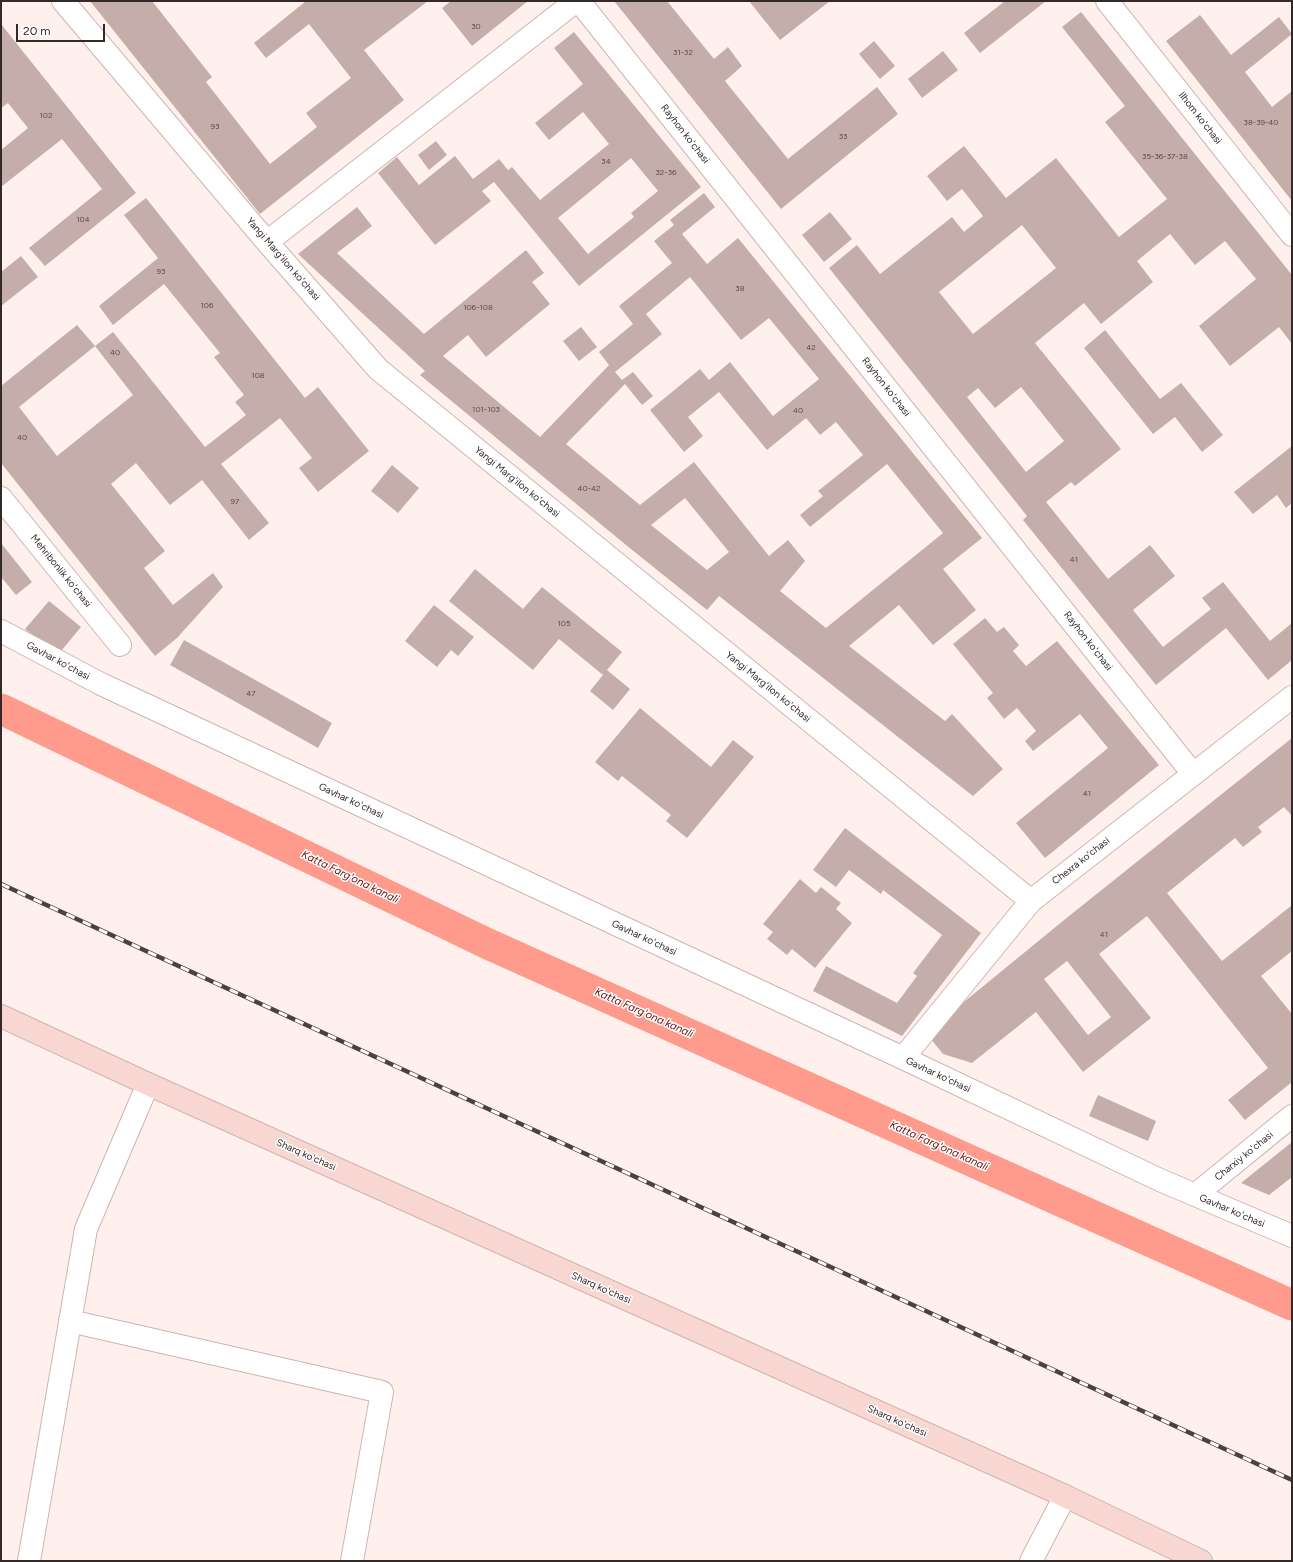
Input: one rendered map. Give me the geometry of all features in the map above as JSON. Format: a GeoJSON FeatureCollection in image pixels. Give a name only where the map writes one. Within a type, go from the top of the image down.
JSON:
{"type":"FeatureCollection","features":[{"type":"Feature","properties":{"kind":"main road","name":"Sharq ko'chasi"},"geometry":{"type":"LineString","coordinates":[[1,1016],[148,1084],[1065,1496],[1201,1561]]}},
{"type":"Feature","properties":{"kind":"street","name":"Yangi Margʻilon koʻchasi"},"geometry":{"type":"LineString","coordinates":[[63,1],[267,242],[378,369],[1031,900]]}},
{"type":"Feature","properties":{"kind":"street"},"geometry":{"type":"LineString","coordinates":[[267,242],[576,1]]}},
{"type":"Feature","properties":{"kind":"street","name":"Rayhon koʻchasi"},"geometry":{"type":"LineString","coordinates":[[579,1],[1193,774]]}},
{"type":"Feature","properties":{"kind":"street","name":"Ilhom koʻchasi"},"geometry":{"type":"LineString","coordinates":[[1107,1],[1292,235]]}},
{"type":"Feature","properties":{"kind":"street","name":"Mehribonlik koʻchasi"},"geometry":{"type":"LineString","coordinates":[[1,498],[120,645]]}},
{"type":"Feature","properties":{"kind":"street","name":"Gavhar koʻchasi"},"geometry":{"type":"LineString","coordinates":[[1,631],[101,684],[903,1058],[1160,1180],[1292,1236]]}},
{"type":"Feature","properties":{"kind":"street","name":"Chexra koʻchasi"},"geometry":{"type":"LineString","coordinates":[[903,1058],[1031,900],[1292,697]]}},
{"type":"Feature","properties":{"kind":"street"},"geometry":{"type":"LineString","coordinates":[[29,1561],[86,1229],[148,1084]]}},
{"type":"Feature","properties":{"kind":"street","name":"Charxiy koʻchasi"},"geometry":{"type":"LineString","coordinates":[[1196,1195],[1292,1116]]}},
{"type":"Feature","properties":{"kind":"street"},"geometry":{"type":"LineString","coordinates":[[70,1321],[382,1392],[352,1561]]}},
{"type":"Feature","properties":{"kind":"street"},"geometry":{"type":"LineString","coordinates":[[1031,1561],[1065,1496]]}},
{"type":"Feature","properties":{"kind":"building"},"geometry":{"type":"Polygon","coordinates":[[[90,1],[152,1],[212,77],[206,82],[270,164],[317,127],[306,113],[351,78],[309,24],[266,58],[254,43],[306,1],[428,1],[364,50],[404,100],[260,214],[90,1]]]}},
{"type":"Feature","properties":{"kind":"building"},"geometry":{"type":"Polygon","coordinates":[[[451,1],[528,1],[472,46],[442,8],[451,1]]]}},
{"type":"Feature","properties":{"kind":"building"},"geometry":{"type":"Polygon","coordinates":[[[614,1],[667,1],[714,59],[728,47],[742,66],[725,81],[788,159],[877,87],[898,114],[781,209],[614,1]]]}},
{"type":"Feature","properties":{"kind":"building"},"geometry":{"type":"Polygon","coordinates":[[[749,1],[830,1],[780,40],[749,1]]]}},
{"type":"Feature","properties":{"kind":"building"},"geometry":{"type":"Polygon","coordinates":[[[1005,1],[1046,1],[980,53],[964,33],[1005,1]]]}},
{"type":"Feature","properties":{"kind":"building"},"geometry":{"type":"Polygon","coordinates":[[[1081,12],[1292,275],[1292,344],[1279,327],[1230,366],[1199,326],[1256,279],[1225,241],[1195,265],[1170,234],[1137,261],[1153,282],[1101,324],[1084,303],[1035,343],[1121,449],[1075,486],[1071,482],[1046,502],[1108,579],[1150,545],[1175,576],[1133,610],[1163,647],[1211,609],[1202,598],[1223,582],[1270,641],[1292,623],[1292,660],[1268,680],[1226,628],[1156,685],[1023,520],[1027,516],[829,268],[857,245],[880,274],[952,217],[964,232],[983,216],[962,189],[947,201],[927,176],[964,146],[1006,198],[1056,158],[1119,237],[1167,199],[1105,122],[1125,106],[1062,27],[1081,12]],[[1022,225],[939,292],[973,334],[1056,268],[1022,225]],[[1021,387],[995,408],[978,388],[967,397],[1026,472],[1064,441],[1021,387]]]}},
{"type":"Feature","properties":{"kind":"building"},"geometry":{"type":"Polygon","coordinates":[[[1200,15],[1231,55],[1279,17],[1292,34],[1245,72],[1272,107],[1292,91],[1292,201],[1166,41],[1200,15]]]}},
{"type":"Feature","properties":{"kind":"building"},"geometry":{"type":"Polygon","coordinates":[[[1,24],[136,193],[45,266],[29,248],[102,189],[62,139],[1,187],[1,150],[28,128],[8,103],[1,108],[1,24]]]}},
{"type":"Feature","properties":{"kind":"building"},"geometry":{"type":"Polygon","coordinates":[[[574,32],[701,187],[579,286],[494,182],[482,191],[491,201],[435,245],[378,173],[397,157],[419,185],[455,156],[473,179],[499,159],[508,170],[512,167],[540,200],[609,144],[583,112],[549,140],[535,123],[583,84],[554,48],[574,32]],[[631,158],[558,218],[588,254],[634,217],[631,213],[658,191],[631,158]]]}},
{"type":"Feature","properties":{"kind":"building"},"geometry":{"type":"Polygon","coordinates":[[[874,41],[895,66],[880,79],[859,54],[874,41]]]}},
{"type":"Feature","properties":{"kind":"building"},"geometry":{"type":"Polygon","coordinates":[[[943,51],[958,70],[922,98],[908,79],[943,51]]]}},
{"type":"Feature","properties":{"kind":"building"},"geometry":{"type":"Polygon","coordinates":[[[436,141],[447,155],[429,170],[418,155],[436,141]]]}},
{"type":"Feature","properties":{"kind":"building"},"geometry":{"type":"Polygon","coordinates":[[[704,193],[715,207],[682,234],[707,264],[738,238],[982,538],[943,569],[976,610],[933,645],[899,605],[849,646],[945,721],[952,714],[1003,769],[973,796],[719,596],[707,610],[626,545],[420,375],[425,371],[298,254],[357,207],[372,226],[337,253],[424,334],[526,250],[544,273],[532,282],[550,304],[486,357],[468,335],[443,356],[540,437],[609,365],[599,352],[633,324],[619,306],[672,263],[654,241],[674,225],[670,220],[704,193]],[[690,277],[646,314],[662,334],[615,372],[622,380],[633,372],[653,396],[642,405],[625,384],[566,444],[640,505],[694,462],[769,556],[788,540],[805,561],[780,591],[826,628],[943,533],[887,464],[810,527],[800,515],[823,496],[818,491],[863,455],[836,422],[820,435],[806,418],[767,450],[719,392],[688,417],[703,436],[684,452],[650,410],[700,369],[709,380],[730,362],[773,416],[819,379],[769,318],[741,340],[690,277]],[[685,498],[651,525],[707,570],[729,552],[685,498]]]}},
{"type":"Feature","properties":{"kind":"building"},"geometry":{"type":"Polygon","coordinates":[[[146,198],[305,398],[318,387],[369,451],[318,492],[299,468],[312,458],[280,418],[221,464],[269,523],[249,540],[202,480],[170,505],[136,463],[111,484],[165,551],[144,568],[173,605],[213,573],[223,587],[177,638],[155,656],[1,463],[1,386],[77,325],[95,346],[113,332],[205,447],[246,415],[235,402],[244,395],[214,357],[220,353],[164,284],[113,325],[99,306],[158,258],[124,215],[146,198]],[[95,346],[19,407],[57,456],[133,395],[95,346]]]}},
{"type":"Feature","properties":{"kind":"building"},"geometry":{"type":"Polygon","coordinates":[[[830,212],[852,239],[824,262],[802,235],[830,212]]]}},
{"type":"Feature","properties":{"kind":"building"},"geometry":{"type":"Polygon","coordinates":[[[21,256],[38,277],[1,306],[1,272],[21,256]]]}},
{"type":"Feature","properties":{"kind":"building"},"geometry":{"type":"Polygon","coordinates":[[[581,327],[597,347],[579,361],[563,341],[581,327]]]}},
{"type":"Feature","properties":{"kind":"building"},"geometry":{"type":"Polygon","coordinates":[[[1105,330],[1160,399],[1181,383],[1223,435],[1202,452],[1175,417],[1153,434],[1084,348],[1105,330]]]}},
{"type":"Feature","properties":{"kind":"building"},"geometry":{"type":"Polygon","coordinates":[[[1292,446],[1292,503],[1286,508],[1277,495],[1253,514],[1234,492],[1292,446]]]}},
{"type":"Feature","properties":{"kind":"building"},"geometry":{"type":"Polygon","coordinates":[[[392,465],[419,488],[398,513],[371,491],[392,465]]]}},
{"type":"Feature","properties":{"kind":"building"},"geometry":{"type":"Polygon","coordinates":[[[1,543],[32,582],[16,595],[1,577],[1,543]]]}},
{"type":"Feature","properties":{"kind":"building"},"geometry":{"type":"Polygon","coordinates":[[[475,569],[523,609],[542,587],[622,652],[607,670],[630,689],[613,710],[590,691],[603,675],[559,639],[533,670],[449,601],[475,569]]]}},
{"type":"Feature","properties":{"kind":"building"},"geometry":{"type":"Polygon","coordinates":[[[49,601],[81,627],[57,656],[25,629],[49,601]]]}},
{"type":"Feature","properties":{"kind":"building"},"geometry":{"type":"Polygon","coordinates":[[[434,605],[474,637],[458,656],[451,650],[437,667],[405,641],[434,605]]]}},
{"type":"Feature","properties":{"kind":"building"},"geometry":{"type":"Polygon","coordinates":[[[985,618],[997,632],[1004,627],[1019,645],[1013,651],[1026,666],[1057,641],[1159,765],[1045,858],[1016,823],[1108,748],[1080,714],[1033,751],[1025,741],[1036,731],[1017,708],[1004,719],[987,698],[993,693],[953,644],[985,618]]]}},
{"type":"Feature","properties":{"kind":"building"},"geometry":{"type":"Polygon","coordinates":[[[184,640],[332,723],[318,748],[170,665],[184,640]]]}},
{"type":"Feature","properties":{"kind":"building"},"geometry":{"type":"Polygon","coordinates":[[[640,708],[711,767],[733,740],[754,757],[687,838],[666,821],[671,815],[622,776],[618,781],[595,762],[640,708]]]}},
{"type":"Feature","properties":{"kind":"building"},"geometry":{"type":"Polygon","coordinates":[[[1292,738],[1292,816],[1284,807],[1258,827],[1262,832],[1243,847],[1235,838],[1167,893],[1222,961],[1292,905],[1292,951],[1261,976],[1292,1014],[1292,1082],[1245,1120],[1228,1100],[1268,1068],[1147,916],[1099,954],[1151,1018],[1083,1072],[1036,1012],[972,1063],[943,1054],[926,1033],[1069,916],[1292,738]],[[1067,961],[1044,979],[1088,1035],[1111,1017],[1067,961]]]}},
{"type":"Feature","properties":{"kind":"building"},"geometry":{"type":"Polygon","coordinates":[[[845,828],[981,933],[902,1036],[813,991],[826,966],[897,1003],[917,976],[913,973],[942,935],[883,890],[881,894],[849,870],[836,887],[813,870],[845,828]]]}},
{"type":"Feature","properties":{"kind":"building"},"geometry":{"type":"Polygon","coordinates":[[[800,879],[816,893],[821,887],[841,903],[836,909],[852,923],[815,968],[792,949],[787,955],[767,939],[773,932],[763,924],[800,879]]]}},
{"type":"Feature","properties":{"kind":"building"},"geometry":{"type":"Polygon","coordinates":[[[1098,1095],[1156,1121],[1148,1141],[1089,1116],[1098,1095]]]}},
{"type":"Feature","properties":{"kind":"building"},"geometry":{"type":"Polygon","coordinates":[[[1292,1142],[1292,1177],[1269,1195],[1241,1183],[1292,1142]]]}},
{"type":"Feature","properties":{"kind":"waterway","name":"Katta Farg'ona kanali"},"geometry":{"type":"LineString","coordinates":[[1,709],[486,943],[1292,1305]]}},
{"type":"Feature","properties":{"kind":"railway"},"geometry":{"type":"LineString","coordinates":[[1,884],[1292,1480]]}}]}
